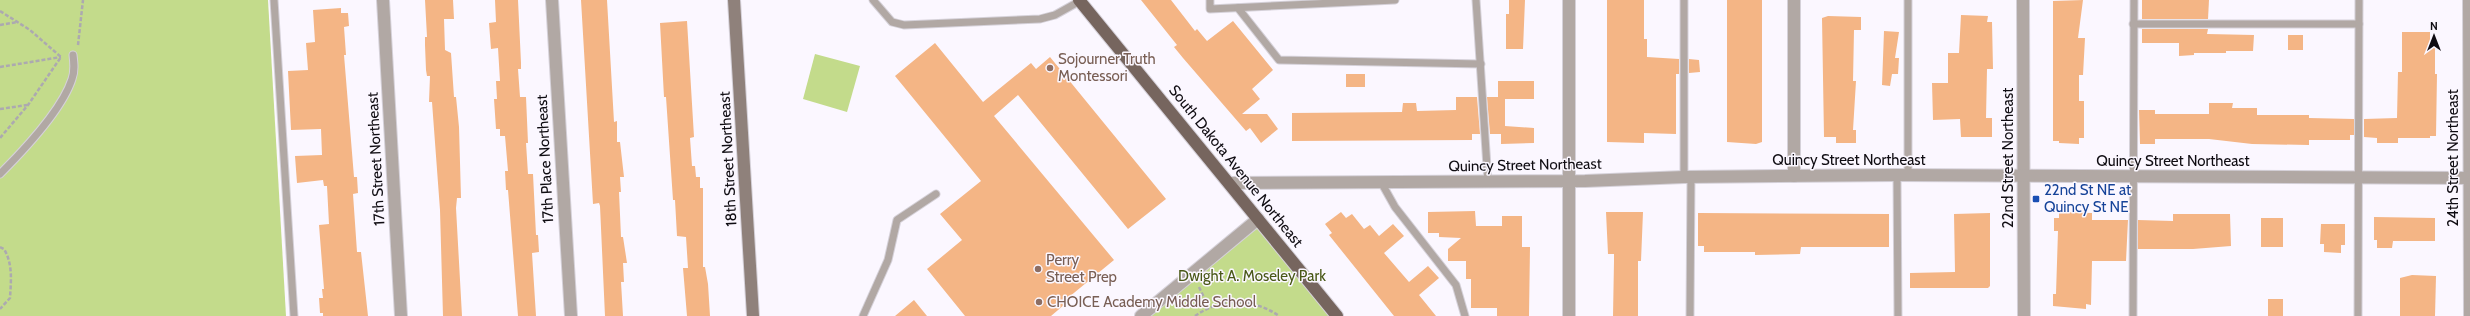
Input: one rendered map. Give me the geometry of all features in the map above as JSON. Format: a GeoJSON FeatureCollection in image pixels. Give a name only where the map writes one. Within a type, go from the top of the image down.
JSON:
{"type":"FeatureCollection","features":[{"type":"Feature","properties":{"kind":"main road","name":"18th Street Northeast"},"geometry":{"type":"LineString","coordinates":[[734,0],[753,316]]}},
{"type":"Feature","properties":{"kind":"main road","name":"South Dakota Avenue Northeast"},"geometry":{"type":"LineString","coordinates":[[1080,0],[1337,316]]}},
{"type":"Feature","properties":{"kind":"street","name":"17th Street Northeast"},"geometry":{"type":"LineString","coordinates":[[383,0],[401,316]]}},
{"type":"Feature","properties":{"kind":"street","name":"17th Place Northeast"},"geometry":{"type":"LineString","coordinates":[[552,0],[571,316]]}},
{"type":"Feature","properties":{"kind":"street"},"geometry":{"type":"LineString","coordinates":[[1569,0],[1569,316]]}},
{"type":"Feature","properties":{"kind":"street"},"geometry":{"type":"LineString","coordinates":[[1794,0],[1794,176]]}},
{"type":"Feature","properties":{"kind":"street","name":"22nd Street Northeast"},"geometry":{"type":"LineString","coordinates":[[2023,0],[2024,316]]}},
{"type":"Feature","properties":{"kind":"street","name":"24th Street Northeast"},"geometry":{"type":"LineString","coordinates":[[2469,0],[2470,316]]}},
{"type":"Feature","properties":{"kind":"street","name":"Quincy Street Northeast"},"geometry":{"type":"LineString","coordinates":[[1229,183],[1569,181],[1687,177],[1794,176],[2469,178]]}},
{"type":"Feature","properties":{"kind":"street"},"geometry":{"type":"LineString","coordinates":[[1141,316],[1258,219]]}},
{"type":"Feature","properties":{"kind":"lane"},"geometry":{"type":"LineString","coordinates":[[274,0],[294,316]]}},
{"type":"Feature","properties":{"kind":"lane"},"geometry":{"type":"LineString","coordinates":[[873,0],[892,22],[904,25],[1040,19],[1055,15],[1080,0]]}},
{"type":"Feature","properties":{"kind":"lane"},"geometry":{"type":"LineString","coordinates":[[1210,0],[1210,9],[1395,0]]}},
{"type":"Feature","properties":{"kind":"lane"},"geometry":{"type":"LineString","coordinates":[[1476,0],[1488,182]]}},
{"type":"Feature","properties":{"kind":"lane"},"geometry":{"type":"LineString","coordinates":[[1684,0],[1690,316]]}},
{"type":"Feature","properties":{"kind":"lane"},"geometry":{"type":"LineString","coordinates":[[1898,316],[1908,0]]}},
{"type":"Feature","properties":{"kind":"lane"},"geometry":{"type":"LineString","coordinates":[[2132,316],[2134,0]]}},
{"type":"Feature","properties":{"kind":"lane"},"geometry":{"type":"LineString","coordinates":[[2358,316],[2359,0]]}},
{"type":"Feature","properties":{"kind":"lane"},"geometry":{"type":"LineString","coordinates":[[1238,8],[1279,60],[1480,64]]}},
{"type":"Feature","properties":{"kind":"lane"},"geometry":{"type":"LineString","coordinates":[[2133,24],[2359,24]]}},
{"type":"Feature","properties":{"kind":"lane"},"geometry":{"type":"LineString","coordinates":[[0,174],[32,141],[59,104],[72,79],[74,65],[73,55]]}},
{"type":"Feature","properties":{"kind":"lane"},"geometry":{"type":"LineString","coordinates":[[1381,182],[1395,207],[1456,285],[1465,316]]}},
{"type":"Feature","properties":{"kind":"lane"},"geometry":{"type":"LineString","coordinates":[[863,316],[888,260],[897,220],[936,194]]}},
{"type":"Feature","properties":{"kind":"path"},"geometry":{"type":"LineString","coordinates":[[0,67],[73,55],[79,38],[83,0]]}},
{"type":"Feature","properties":{"kind":"path"},"geometry":{"type":"LineString","coordinates":[[0,11],[18,22],[62,57]]}},
{"type":"Feature","properties":{"kind":"path"},"geometry":{"type":"LineString","coordinates":[[0,25],[18,22]]}},
{"type":"Feature","properties":{"kind":"path"},"geometry":{"type":"LineString","coordinates":[[0,138],[28,105],[62,57]]}},
{"type":"Feature","properties":{"kind":"path"},"geometry":{"type":"LineString","coordinates":[[0,109],[28,105]]}},
{"type":"Feature","properties":{"kind":"path"},"geometry":{"type":"LineString","coordinates":[[0,247],[4,249],[9,257],[11,286],[10,298],[0,309]]}},
{"type":"Feature","properties":{"kind":"path"},"geometry":{"type":"LineString","coordinates":[[1193,273],[1210,308]]}},
{"type":"Feature","properties":{"kind":"path"},"geometry":{"type":"LineString","coordinates":[[1195,316],[1218,304],[1251,303],[1267,307],[1279,316]]}},
{"type":"Feature","properties":{"kind":"green space"},"geometry":{"type":"Polygon","coordinates":[[[0,0],[268,0],[286,316],[0,316],[0,0]]]}},
{"type":"Feature","properties":{"kind":"green space"},"geometry":{"type":"Polygon","coordinates":[[[815,54],[860,66],[847,112],[803,99],[815,54]]]}},
{"type":"Feature","properties":{"kind":"green space","name":"Dwight A. Moseley Park"},"geometry":{"type":"Polygon","coordinates":[[[1258,219],[1337,316],[1140,316],[1258,219]]]}},
{"type":"Feature","properties":{"kind":"building"},"geometry":{"type":"Polygon","coordinates":[[[425,0],[453,0],[454,19],[444,19],[445,50],[451,53],[454,97],[456,97],[459,127],[461,198],[457,198],[456,208],[462,316],[443,316],[440,210],[432,102],[429,102],[430,76],[427,76],[426,70],[425,37],[427,37],[425,0]]]}},
{"type":"Feature","properties":{"kind":"building"},"geometry":{"type":"Polygon","coordinates":[[[495,0],[518,0],[521,63],[521,69],[518,69],[520,97],[526,97],[528,174],[533,174],[536,235],[538,235],[539,252],[532,253],[536,316],[518,316],[508,190],[506,190],[505,171],[508,171],[505,136],[500,136],[500,129],[496,129],[494,99],[497,99],[496,81],[500,81],[498,48],[491,49],[489,23],[496,22],[495,0]]]}},
{"type":"Feature","properties":{"kind":"building"},"geometry":{"type":"Polygon","coordinates":[[[581,0],[607,0],[614,122],[617,121],[617,142],[620,142],[624,177],[620,177],[621,192],[619,192],[621,237],[623,237],[627,263],[623,263],[624,282],[621,282],[623,316],[605,316],[600,206],[599,203],[593,204],[581,0]]]}},
{"type":"Feature","properties":{"kind":"building"},"geometry":{"type":"Polygon","coordinates":[[[1141,0],[1171,0],[1195,31],[1197,29],[1207,41],[1233,21],[1273,70],[1252,89],[1260,99],[1242,114],[1267,114],[1278,129],[1261,143],[1250,128],[1246,131],[1174,47],[1177,45],[1141,0]]]}},
{"type":"Feature","properties":{"kind":"building"},"geometry":{"type":"Polygon","coordinates":[[[1509,0],[1525,0],[1523,49],[1506,49],[1506,14],[1509,14],[1509,0]]]}},
{"type":"Feature","properties":{"kind":"building"},"geometry":{"type":"Polygon","coordinates":[[[1607,0],[1644,0],[1644,39],[1647,39],[1647,57],[1679,59],[1679,74],[1676,74],[1676,134],[1644,133],[1644,143],[1607,142],[1607,0]]]}},
{"type":"Feature","properties":{"kind":"building"},"geometry":{"type":"Polygon","coordinates":[[[1727,0],[1762,0],[1762,142],[1756,144],[1727,142],[1727,0]]]}},
{"type":"Feature","properties":{"kind":"building"},"geometry":{"type":"Polygon","coordinates":[[[2083,0],[2078,38],[2085,38],[2083,75],[2079,75],[2079,101],[2084,101],[2084,138],[2079,138],[2079,144],[2059,143],[2059,141],[2053,141],[2053,1],[2083,0]]]}},
{"type":"Feature","properties":{"kind":"building"},"geometry":{"type":"Polygon","coordinates":[[[2142,0],[2209,0],[2208,19],[2142,19],[2142,0]]]}},
{"type":"Feature","properties":{"kind":"building"},"geometry":{"type":"Polygon","coordinates":[[[341,8],[341,13],[348,13],[349,26],[344,27],[346,55],[344,55],[354,177],[357,177],[358,193],[353,194],[357,252],[361,252],[368,316],[323,316],[323,313],[320,313],[319,298],[323,298],[322,289],[324,289],[319,225],[329,224],[327,186],[324,186],[323,180],[297,183],[295,156],[322,155],[321,129],[291,130],[288,71],[308,70],[306,43],[315,42],[313,10],[341,8]]]}},
{"type":"Feature","properties":{"kind":"building"},"geometry":{"type":"Polygon","coordinates":[[[1961,15],[1988,16],[1987,22],[1992,22],[1993,69],[1987,69],[1986,118],[1992,118],[1992,137],[1961,137],[1960,119],[1933,120],[1932,83],[1948,83],[1948,53],[1959,53],[1961,15]]]}},
{"type":"Feature","properties":{"kind":"building"},"geometry":{"type":"Polygon","coordinates":[[[1828,16],[1861,17],[1861,30],[1854,30],[1853,81],[1856,81],[1853,130],[1856,130],[1856,143],[1836,143],[1836,137],[1824,137],[1822,18],[1828,16]]]}},
{"type":"Feature","properties":{"kind":"building"},"geometry":{"type":"Polygon","coordinates":[[[687,21],[694,137],[690,138],[692,166],[695,166],[696,177],[700,177],[700,188],[703,188],[703,267],[705,267],[708,284],[710,316],[687,316],[683,268],[688,268],[686,237],[677,236],[666,97],[664,97],[660,23],[687,21]]]}},
{"type":"Feature","properties":{"kind":"building"},"geometry":{"type":"Polygon","coordinates":[[[2142,29],[2208,29],[2207,34],[2254,35],[2253,51],[2194,53],[2194,55],[2179,56],[2179,43],[2142,43],[2142,29]]]}},
{"type":"Feature","properties":{"kind":"building"},"geometry":{"type":"Polygon","coordinates":[[[1884,31],[1899,32],[1895,58],[1899,58],[1898,74],[1892,74],[1890,86],[1882,85],[1884,31]]]}},
{"type":"Feature","properties":{"kind":"building"},"geometry":{"type":"Polygon","coordinates":[[[2402,32],[2430,32],[2430,40],[2435,40],[2435,74],[2437,74],[2436,136],[2430,136],[2430,138],[2398,138],[2398,143],[2377,143],[2377,138],[2364,137],[2364,119],[2397,118],[2398,72],[2402,72],[2402,32]]]}},
{"type":"Feature","properties":{"kind":"building"},"geometry":{"type":"Polygon","coordinates":[[[2288,35],[2303,35],[2303,50],[2288,50],[2288,35]]]}},
{"type":"Feature","properties":{"kind":"building"},"geometry":{"type":"Polygon","coordinates":[[[935,43],[983,102],[1031,63],[1036,69],[1050,57],[1166,199],[1128,229],[1018,95],[994,116],[1114,260],[1069,297],[1071,299],[1051,316],[965,316],[927,269],[962,240],[940,214],[981,181],[895,76],[935,43]]]}},
{"type":"Feature","properties":{"kind":"building"},"geometry":{"type":"Polygon","coordinates":[[[1689,59],[1699,60],[1700,72],[1689,73],[1689,59]]]}},
{"type":"Feature","properties":{"kind":"building"},"geometry":{"type":"Polygon","coordinates":[[[1346,74],[1365,74],[1365,87],[1346,87],[1346,74]]]}},
{"type":"Feature","properties":{"kind":"building"},"geometry":{"type":"Polygon","coordinates":[[[1498,81],[1534,81],[1534,99],[1505,99],[1505,126],[1534,128],[1534,143],[1501,144],[1501,134],[1490,134],[1487,97],[1498,97],[1498,81]]]}},
{"type":"Feature","properties":{"kind":"building"},"geometry":{"type":"Polygon","coordinates":[[[1456,97],[1477,97],[1480,134],[1472,134],[1472,140],[1292,141],[1292,113],[1402,112],[1403,103],[1416,103],[1417,111],[1456,110],[1456,97]]]}},
{"type":"Feature","properties":{"kind":"building"},"geometry":{"type":"Polygon","coordinates":[[[2209,103],[2233,103],[2232,108],[2257,108],[2257,115],[2309,115],[2309,118],[2354,119],[2354,135],[2350,135],[2350,140],[2309,140],[2309,145],[2252,144],[2209,139],[2155,139],[2155,144],[2140,144],[2139,110],[2155,110],[2155,114],[2209,114],[2209,103]]]}},
{"type":"Feature","properties":{"kind":"building"},"geometry":{"type":"Polygon","coordinates":[[[1475,211],[1476,226],[1502,226],[1502,216],[1522,216],[1522,247],[1530,247],[1529,316],[1497,316],[1497,308],[1471,308],[1471,279],[1466,279],[1466,261],[1448,261],[1448,249],[1461,238],[1439,237],[1439,233],[1428,233],[1428,212],[1475,211]]]}},
{"type":"Feature","properties":{"kind":"building"},"geometry":{"type":"Polygon","coordinates":[[[1341,212],[1346,218],[1352,214],[1364,229],[1370,225],[1379,236],[1393,224],[1404,236],[1384,253],[1409,282],[1428,266],[1439,278],[1419,295],[1436,316],[1394,316],[1329,235],[1332,233],[1325,224],[1341,212]]]}},
{"type":"Feature","properties":{"kind":"building"},"geometry":{"type":"Polygon","coordinates":[[[1606,212],[1643,212],[1641,261],[1638,261],[1638,316],[1613,316],[1614,254],[1608,254],[1606,212]]]}},
{"type":"Feature","properties":{"kind":"building"},"geometry":{"type":"Polygon","coordinates":[[[2059,212],[2092,213],[2092,220],[2128,220],[2126,261],[2092,261],[2091,305],[2086,304],[2086,309],[2053,306],[2053,294],[2056,294],[2058,231],[2054,231],[2054,218],[2059,218],[2059,212]]]}},
{"type":"Feature","properties":{"kind":"building"},"geometry":{"type":"Polygon","coordinates":[[[1698,213],[1889,214],[1889,247],[1801,247],[1800,254],[1755,255],[1755,252],[1704,252],[1704,246],[1698,246],[1698,213]]]}},
{"type":"Feature","properties":{"kind":"building"},"geometry":{"type":"Polygon","coordinates":[[[1990,213],[1990,286],[1988,288],[1910,288],[1910,273],[1955,272],[1954,214],[1990,213]]]}},
{"type":"Feature","properties":{"kind":"building"},"geometry":{"type":"Polygon","coordinates":[[[2173,214],[2230,214],[2231,246],[2193,249],[2138,249],[2138,220],[2173,221],[2173,214]]]}},
{"type":"Feature","properties":{"kind":"building"},"geometry":{"type":"Polygon","coordinates":[[[2374,217],[2435,218],[2435,241],[2393,241],[2392,248],[2377,248],[2377,240],[2374,240],[2374,217]]]}},
{"type":"Feature","properties":{"kind":"building"},"geometry":{"type":"Polygon","coordinates":[[[2261,218],[2283,218],[2283,247],[2261,247],[2261,218]]]}},
{"type":"Feature","properties":{"kind":"building"},"geometry":{"type":"Polygon","coordinates":[[[2321,224],[2345,224],[2345,245],[2341,245],[2341,253],[2324,252],[2324,244],[2320,244],[2321,224]]]}},
{"type":"Feature","properties":{"kind":"building"},"geometry":{"type":"Polygon","coordinates":[[[2412,275],[2436,276],[2435,316],[2400,316],[2400,278],[2412,275]]]}},
{"type":"Feature","properties":{"kind":"building"},"geometry":{"type":"Polygon","coordinates":[[[2268,299],[2283,299],[2283,316],[2268,316],[2268,299]]]}},
{"type":"Feature","properties":{"kind":"building"},"geometry":{"type":"Polygon","coordinates":[[[914,300],[927,316],[895,316],[914,300]]]}},
{"type":"Feature","properties":{"kind":"place","name":"Sojourner Truth Montessori"},"geometry":{"type":"Point","coordinates":[1050,68]}},
{"type":"Feature","properties":{"kind":"place","name":"22nd St NE at Quincy St NE"},"geometry":{"type":"Point","coordinates":[2036,199]}},
{"type":"Feature","properties":{"kind":"place","name":"Perry Street Prep"},"geometry":{"type":"Point","coordinates":[1038,269]}},
{"type":"Feature","properties":{"kind":"place","name":"CHOICE Academy Middle School"},"geometry":{"type":"Point","coordinates":[1039,302]}}]}
